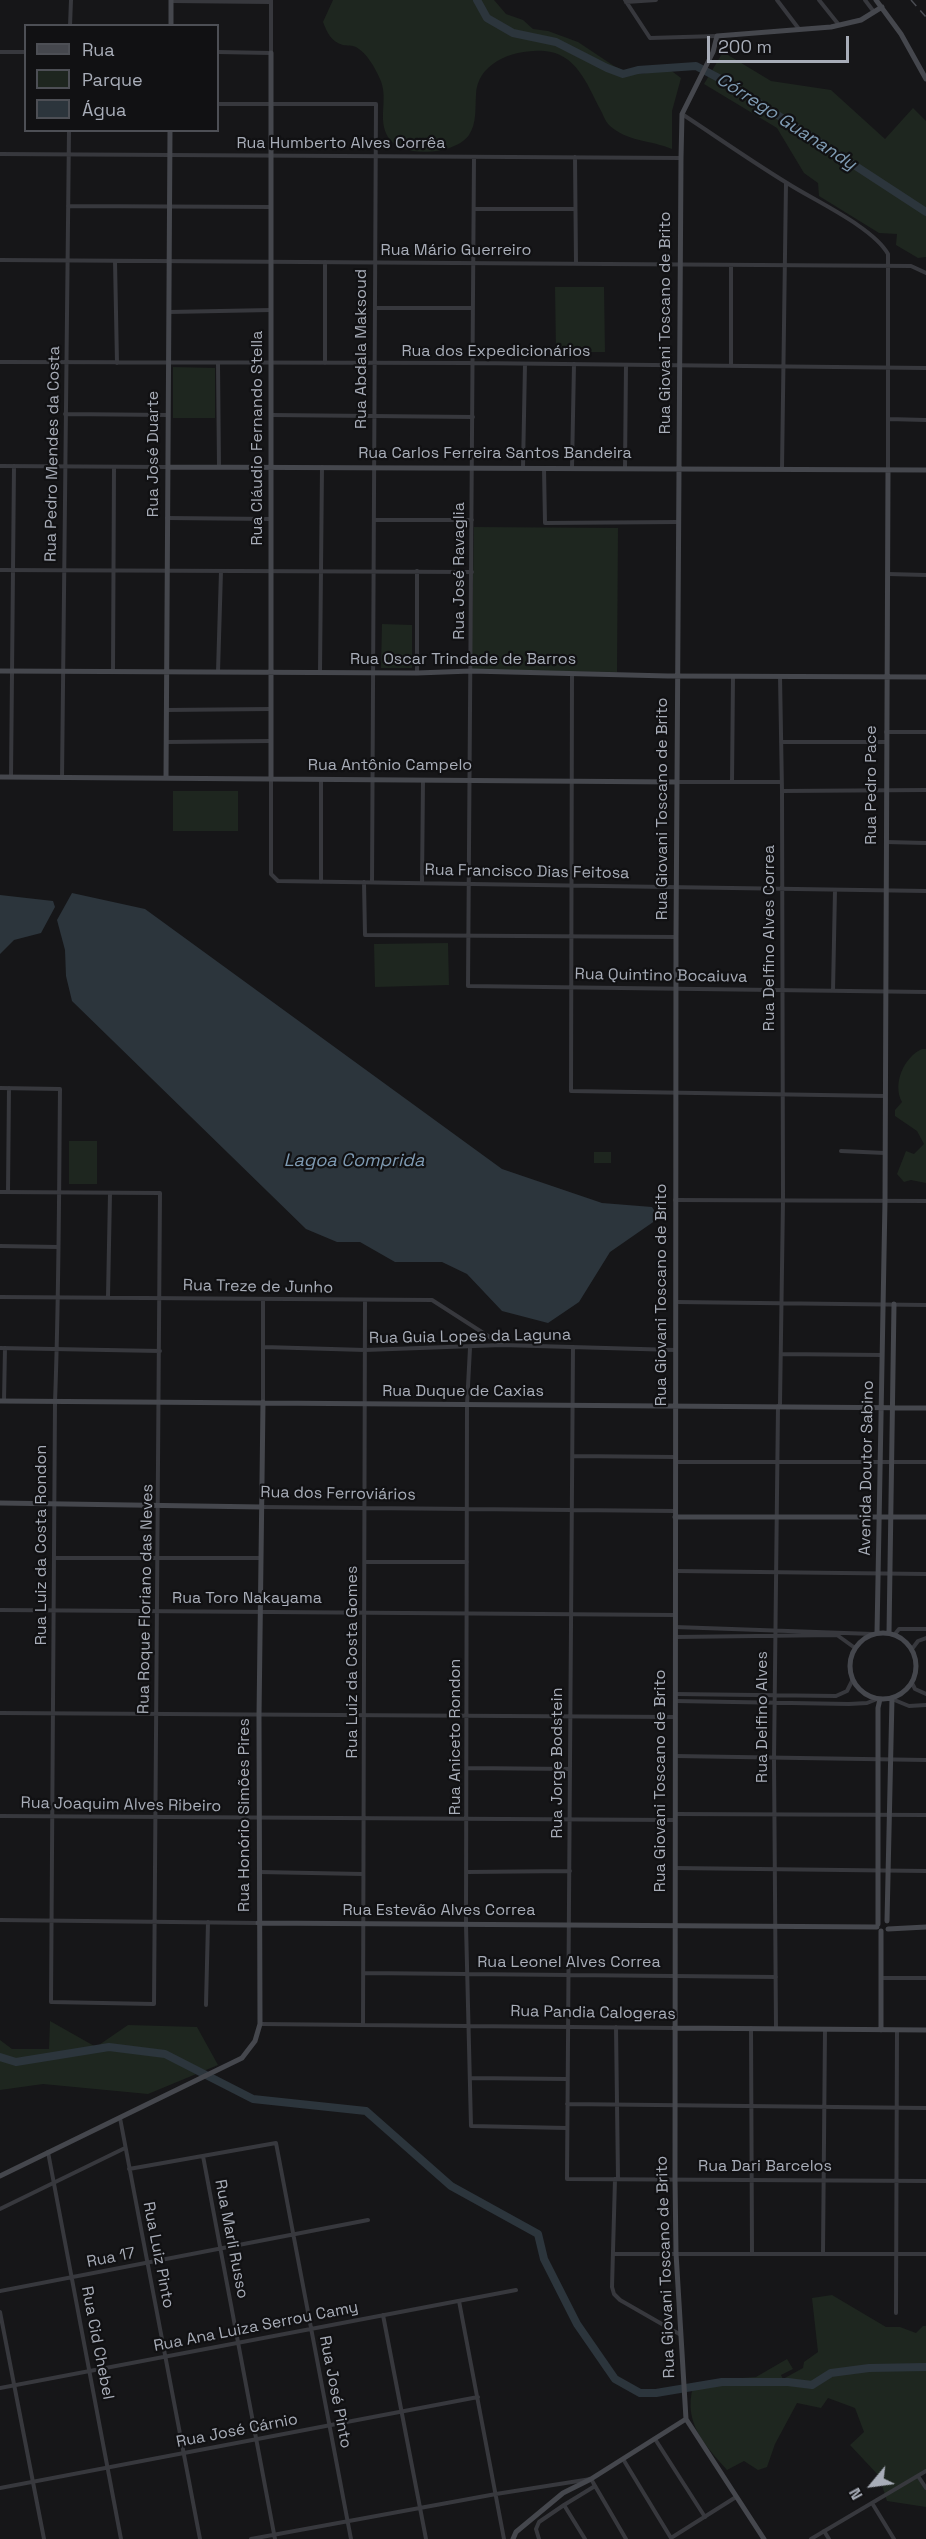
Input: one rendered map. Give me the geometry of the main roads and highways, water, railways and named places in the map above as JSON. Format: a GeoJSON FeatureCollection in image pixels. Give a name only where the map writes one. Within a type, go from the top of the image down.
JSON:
{"type":"FeatureCollection","features":[{"type":"Feature","properties":{"kind":"main road"},"geometry":{"type":"LineString","coordinates":[[876,0],[901,34],[926,79]]}},
{"type":"Feature","properties":{"kind":"main road"},"geometry":{"type":"LineString","coordinates":[[171,1],[171,24]]}},
{"type":"Feature","properties":{"kind":"main road","name":"Rua Giovani Toscano de Brito"},"geometry":{"type":"LineString","coordinates":[[764,2539],[686,2419],[676,2253],[673,1976],[675,1926],[675,1200],[678,366],[682,114],[712,54],[717,36],[839,25],[861,20],[882,7]]}},
{"type":"Feature","properties":{"kind":"main road","name":"Rua Cláudio Fernando Stella"},"geometry":{"type":"LineString","coordinates":[[271,53],[272,779]]}},
{"type":"Feature","properties":{"kind":"main road","name":"Rua José Duarte"},"geometry":{"type":"LineString","coordinates":[[166,778],[170,132]]}},
{"type":"Feature","properties":{"kind":"main road","name":"Rua Carlos Ferreira Santos Bandeira"},"geometry":{"type":"LineString","coordinates":[[168,467],[926,470]]}},
{"type":"Feature","properties":{"kind":"main road","name":"Rua Pedro Pace"},"geometry":{"type":"LineString","coordinates":[[884,1304],[888,470]]}},
{"type":"Feature","properties":{"kind":"main road","name":"Rua Oscar Trindade de Barros"},"geometry":{"type":"LineString","coordinates":[[0,671],[417,674],[471,671],[677,676],[926,677]]}},
{"type":"Feature","properties":{"kind":"main road","name":"Rua Antônio Campelo"},"geometry":{"type":"LineString","coordinates":[[0,777],[677,782]]}},
{"type":"Feature","properties":{"kind":"main road","name":"Avenida Doutor Sabino"},"geometry":{"type":"LineString","coordinates":[[875,1633],[884,1304]]}},
{"type":"Feature","properties":{"kind":"main road","name":"Avenida Doutor Sabino"},"geometry":{"type":"LineString","coordinates":[[892,1634],[890,1574],[894,1304]]}},
{"type":"Feature","properties":{"kind":"main road","name":"Rua Duque de Caxias"},"geometry":{"type":"LineString","coordinates":[[2,1401],[263,1402],[467,1406],[779,1405],[926,1408]]}},
{"type":"Feature","properties":{"kind":"main road","name":"Rua Honório Simões Pires"},"geometry":{"type":"LineString","coordinates":[[0,2176],[242,2058],[255,2041],[260,2024],[258,1923],[263,1402]]}},
{"type":"Feature","properties":{"kind":"main road","name":"Rua dos Ferroviários"},"geometry":{"type":"LineString","coordinates":[[0,1503],[262,1506]]}},
{"type":"Feature","properties":{"kind":"main road","name":"Rua dos Ferroviários"},"geometry":{"type":"LineString","coordinates":[[675,1514],[776,1518],[926,1517]]}},
{"type":"Feature","properties":{"kind":"main road"},"geometry":{"type":"LineString","coordinates":[[875,1633],[892,1634],[908,1643],[917,1666],[912,1683],[907,1690],[892,1698],[879,1699],[859,1689],[853,1680],[850,1658],[864,1638],[875,1633]]}},
{"type":"Feature","properties":{"kind":"main road"},"geometry":{"type":"LineString","coordinates":[[888,1924],[892,1698]]}},
{"type":"Feature","properties":{"kind":"main road"},"geometry":{"type":"LineString","coordinates":[[879,1699],[876,1815],[881,2030]]}},
{"type":"Feature","properties":{"kind":"main road"},"geometry":{"type":"LineString","coordinates":[[879,1927],[883,1920],[888,1924]]}},
{"type":"Feature","properties":{"kind":"main road","name":"Rua Estevão Alves Correa"},"geometry":{"type":"LineString","coordinates":[[258,1923],[879,1927]]}},
{"type":"Feature","properties":{"kind":"main road"},"geometry":{"type":"LineString","coordinates":[[879,1927],[888,1924],[926,1927]]}},
{"type":"Feature","properties":{"kind":"main road","name":"Rua Pandia Calogeras"},"geometry":{"type":"LineString","coordinates":[[674,2028],[926,2030]]}},
{"type":"Feature","properties":{"kind":"main road"},"geometry":{"type":"LineString","coordinates":[[513,2539],[516,2532],[563,2493],[591,2479],[686,2419]]}},
{"type":"Feature","properties":{"kind":"water","name":"Lagoa Comprida"},"geometry":{"type":"Polygon","coordinates":[[[72,893],[145,909],[502,1169],[602,1203],[652,1207],[659,1218],[610,1252],[579,1302],[548,1323],[502,1311],[467,1274],[442,1262],[395,1262],[360,1242],[337,1242],[306,1229],[72,1001],[66,976],[65,950],[57,920],[72,893]]]}},
{"type":"Feature","properties":{"kind":"water"},"geometry":{"type":"Polygon","coordinates":[[[0,895],[53,901],[55,907],[41,933],[14,940],[0,954],[0,895]]]}},
{"type":"Feature","properties":{"kind":"waterway","name":"Córrego Guanandy"},"geometry":{"type":"LineString","coordinates":[[477,0],[487,18],[513,33],[556,42],[623,74],[638,70],[696,66],[730,84],[926,212]]}},
{"type":"Feature","properties":{"kind":"waterway"},"geometry":{"type":"LineString","coordinates":[[0,2057],[16,2062],[109,2047],[165,2054],[253,2099],[366,2111],[451,2186],[538,2234],[544,2259],[577,2324],[615,2379],[640,2393],[656,2393],[722,2382],[788,2382],[812,2385],[831,2373],[869,2368],[926,2367]]}},
{"type":"Feature","properties":{"kind":"railway"},"geometry":{"type":"LineString","coordinates":[[911,0],[926,17]]}}]}
